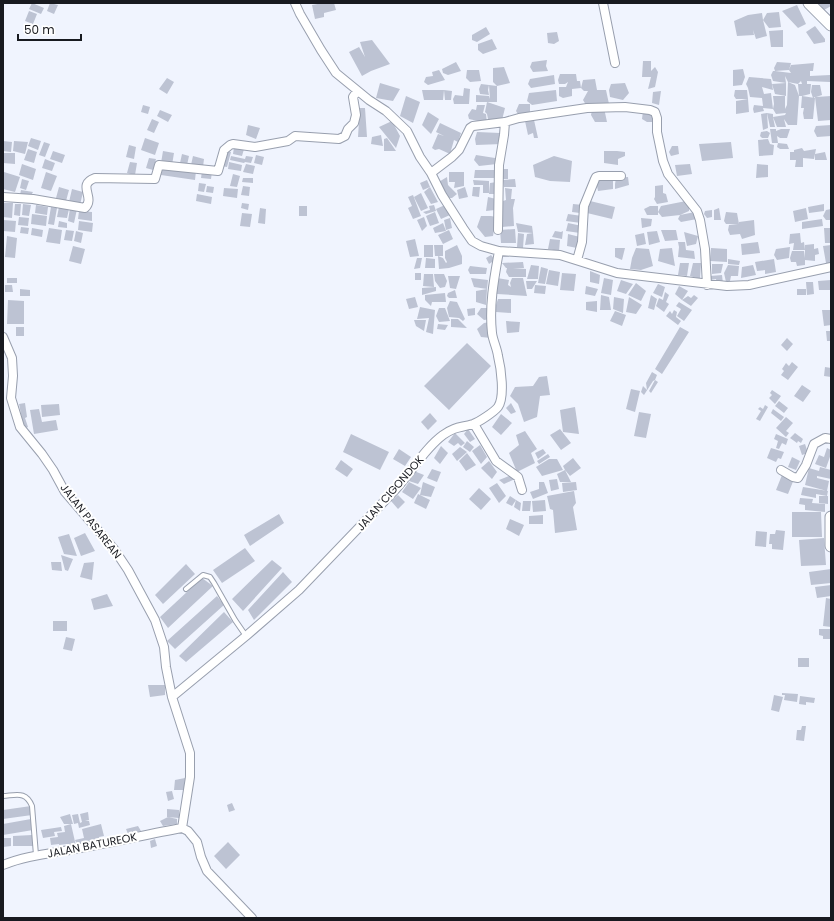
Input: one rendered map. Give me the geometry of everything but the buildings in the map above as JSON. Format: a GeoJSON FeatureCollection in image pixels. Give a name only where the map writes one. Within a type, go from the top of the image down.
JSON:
{"type":"FeatureCollection","features":[{"type":"Feature","properties":{"kind":"street"},"geometry":{"type":"LineString","coordinates":[[295,3],[336,73],[357,91],[386,111],[407,131],[420,157],[431,173],[442,194],[472,241],[480,246],[499,251],[560,255],[617,273],[707,285],[749,285],[831,267]]}},
{"type":"Feature","properties":{"kind":"street"},"geometry":{"type":"LineString","coordinates":[[603,3],[615,63]]}},
{"type":"Feature","properties":{"kind":"street"},"geometry":{"type":"LineString","coordinates":[[809,3],[831,25]]}},
{"type":"Feature","properties":{"kind":"street"},"geometry":{"type":"LineString","coordinates":[[3,197],[33,199],[85,208],[88,205],[89,200],[86,188],[87,184],[90,180],[95,178],[155,179],[159,165],[218,171],[224,150],[227,146],[233,144],[255,147],[288,141],[295,136],[339,139],[345,136],[348,129],[354,123],[356,114],[353,97],[357,91]]}},
{"type":"Feature","properties":{"kind":"street"},"geometry":{"type":"LineString","coordinates":[[431,173],[452,157],[458,150],[470,128],[473,126],[587,108],[625,107],[655,112],[657,118],[657,132],[663,161],[668,174],[697,210],[705,249],[707,285]]}},
{"type":"Feature","properties":{"kind":"street"},"geometry":{"type":"LineString","coordinates":[[498,230],[499,165],[505,122]]}},
{"type":"Feature","properties":{"kind":"street"},"geometry":{"type":"LineString","coordinates":[[576,260],[582,242],[584,206],[596,177],[621,176]]}},
{"type":"Feature","properties":{"kind":"street","name":"JALAN CIGONDOK"},"geometry":{"type":"LineString","coordinates":[[172,697],[299,590],[342,547],[408,476],[418,460],[441,436],[452,429],[474,424],[498,407],[501,401],[502,386],[499,357],[492,334],[491,313],[494,277],[499,251]]}},
{"type":"Feature","properties":{"kind":"street","name":"JALAN PASAREAN"},"geometry":{"type":"LineString","coordinates":[[3,336],[12,358],[13,376],[11,398],[20,427],[42,454],[65,492],[114,549],[140,591],[155,620],[164,647],[172,697],[190,753],[190,777],[182,828]]}},
{"type":"Feature","properties":{"kind":"street"},"geometry":{"type":"LineString","coordinates":[[474,424],[496,461],[518,477],[522,490]]}},
{"type":"Feature","properties":{"kind":"street"},"geometry":{"type":"LineString","coordinates":[[781,470],[793,477],[798,478],[806,465],[814,444],[825,438],[831,439]]}},
{"type":"Feature","properties":{"kind":"street"},"geometry":{"type":"LineString","coordinates":[[831,517],[831,546]]}},
{"type":"Feature","properties":{"kind":"street"},"geometry":{"type":"LineString","coordinates":[[182,828],[188,831],[197,842],[201,858],[207,871],[252,918]]}},
{"type":"Feature","properties":{"kind":"street","name":"JALAN BATUREOK"},"geometry":{"type":"LineString","coordinates":[[3,865],[36,856],[182,828]]}},
{"type":"Feature","properties":{"kind":"lane"},"geometry":{"type":"LineString","coordinates":[[186,589],[199,577],[206,575],[210,577],[246,636]]}},
{"type":"Feature","properties":{"kind":"lane"},"geometry":{"type":"LineString","coordinates":[[3,796],[21,795],[30,800],[32,806],[36,856]]}}]}
